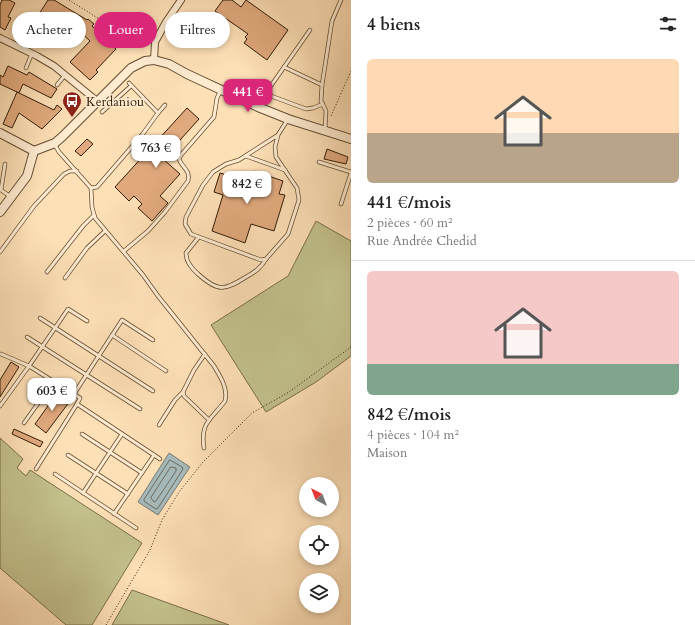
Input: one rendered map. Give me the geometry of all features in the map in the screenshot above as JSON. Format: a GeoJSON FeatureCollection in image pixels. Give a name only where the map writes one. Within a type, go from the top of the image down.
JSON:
{"type":"FeatureCollection","features":[{"type":"Feature","properties":{"kind":"street"},"geometry":{"type":"LineString","coordinates":[[154,60],[155,42],[181,0]]}},
{"type":"Feature","properties":{"kind":"street"},"geometry":{"type":"LineString","coordinates":[[0,38],[32,53],[54,66],[97,101]]}},
{"type":"Feature","properties":{"kind":"street"},"geometry":{"type":"LineString","coordinates":[[0,134],[34,151],[55,143],[131,68],[145,61],[154,60],[170,64],[221,90],[288,119],[351,139]]}},
{"type":"Feature","properties":{"kind":"street"},"geometry":{"type":"LineString","coordinates":[[0,212],[27,176],[34,151]]}},
{"type":"Feature","properties":{"kind":"lane"},"geometry":{"type":"LineString","coordinates":[[324,131],[326,111],[321,101],[322,85],[332,21],[341,0]]}},
{"type":"Feature","properties":{"kind":"lane"},"geometry":{"type":"LineString","coordinates":[[310,30],[268,90],[270,96],[306,108],[313,108],[322,104]]}},
{"type":"Feature","properties":{"kind":"lane"},"geometry":{"type":"LineString","coordinates":[[26,68],[32,53]]}},
{"type":"Feature","properties":{"kind":"lane"},"geometry":{"type":"LineString","coordinates":[[284,67],[322,85]]}},
{"type":"Feature","properties":{"kind":"lane"},"geometry":{"type":"LineString","coordinates":[[57,86],[65,75]]}},
{"type":"Feature","properties":{"kind":"lane"},"geometry":{"type":"LineString","coordinates":[[102,112],[130,85],[158,113]]}},
{"type":"Feature","properties":{"kind":"lane"},"geometry":{"type":"LineString","coordinates":[[124,251],[148,231],[165,212],[188,181],[188,172],[180,163],[179,159],[214,117],[217,98],[221,90]]}},
{"type":"Feature","properties":{"kind":"lane"},"geometry":{"type":"LineString","coordinates":[[91,188],[96,187],[114,168],[165,104]]}},
{"type":"Feature","properties":{"kind":"lane"},"geometry":{"type":"LineString","coordinates":[[198,238],[186,253],[188,262],[194,271],[208,283],[226,288],[232,286],[261,268],[266,259],[288,234],[299,200],[297,188],[276,157],[275,147],[278,135],[288,119]]}},
{"type":"Feature","properties":{"kind":"lane"},"geometry":{"type":"LineString","coordinates":[[266,259],[261,260],[198,238],[191,234],[185,224],[186,217],[191,206],[203,185],[213,172],[226,164],[240,160],[278,135]]}},
{"type":"Feature","properties":{"kind":"lane"},"geometry":{"type":"LineString","coordinates":[[55,143],[60,152],[91,188],[94,215],[105,231],[124,251],[205,354],[221,377],[226,394],[225,401],[209,420],[204,429],[204,448]]}},
{"type":"Feature","properties":{"kind":"lane"},"geometry":{"type":"LineString","coordinates":[[246,156],[285,170]]}},
{"type":"Feature","properties":{"kind":"lane"},"geometry":{"type":"LineString","coordinates":[[319,162],[351,172],[341,204]]}},
{"type":"Feature","properties":{"kind":"lane"},"geometry":{"type":"LineString","coordinates":[[5,164],[1,190],[11,197]]}},
{"type":"Feature","properties":{"kind":"lane"},"geometry":{"type":"LineString","coordinates":[[0,252],[34,206],[64,174],[70,171],[77,171]]}},
{"type":"Feature","properties":{"kind":"lane"},"geometry":{"type":"LineString","coordinates":[[47,272],[83,226],[94,215]]}},
{"type":"Feature","properties":{"kind":"lane"},"geometry":{"type":"LineString","coordinates":[[65,278],[87,248],[105,231]]}},
{"type":"Feature","properties":{"kind":"lane"},"geometry":{"type":"LineString","coordinates":[[0,406],[43,347],[68,309],[87,321]]}},
{"type":"Feature","properties":{"kind":"lane"},"geometry":{"type":"LineString","coordinates":[[40,318],[153,391]]}},
{"type":"Feature","properties":{"kind":"lane"},"geometry":{"type":"LineString","coordinates":[[74,394],[122,320],[153,340]]}},
{"type":"Feature","properties":{"kind":"lane"},"geometry":{"type":"LineString","coordinates":[[112,335],[166,370]]}},
{"type":"Feature","properties":{"kind":"lane"},"geometry":{"type":"LineString","coordinates":[[28,337],[140,409]]}},
{"type":"Feature","properties":{"kind":"lane"},"geometry":{"type":"LineString","coordinates":[[159,425],[175,400],[183,392],[194,370],[205,354]]}},
{"type":"Feature","properties":{"kind":"lane"},"geometry":{"type":"LineString","coordinates":[[0,355],[29,366],[80,398],[36,469]]}},
{"type":"Feature","properties":{"kind":"lane"},"geometry":{"type":"LineString","coordinates":[[24,423],[54,382]]}},
{"type":"Feature","properties":{"kind":"lane"},"geometry":{"type":"LineString","coordinates":[[183,392],[184,396],[209,420]]}},
{"type":"Feature","properties":{"kind":"lane"},"geometry":{"type":"LineString","coordinates":[[76,404],[160,459]]}},
{"type":"Feature","properties":{"kind":"lane"},"geometry":{"type":"LineString","coordinates":[[82,434],[142,473]]}},
{"type":"Feature","properties":{"kind":"lane"},"geometry":{"type":"LineString","coordinates":[[83,493],[122,434]]}},
{"type":"Feature","properties":{"kind":"lane"},"geometry":{"type":"LineString","coordinates":[[68,455],[128,494]]}},
{"type":"Feature","properties":{"kind":"lane"},"geometry":{"type":"LineString","coordinates":[[114,514],[154,455]]}},
{"type":"Feature","properties":{"kind":"lane"},"geometry":{"type":"LineString","coordinates":[[55,474],[136,528]]}},
{"type":"Feature","properties":{"kind":"path"},"geometry":{"type":"LineString","coordinates":[[69,0],[94,16]]}},
{"type":"Feature","properties":{"kind":"path"},"geometry":{"type":"LineString","coordinates":[[330,118],[351,71]]}},
{"type":"Feature","properties":{"kind":"path"},"geometry":{"type":"LineString","coordinates":[[106,625],[150,550],[162,520],[179,492],[203,462],[252,413],[289,392],[351,346]]}},
{"type":"Feature","properties":{"kind":"shaded area"},"geometry":{"type":"Polygon","coordinates":[[[316,221],[351,241],[351,356],[316,382],[266,412],[211,325],[288,276],[316,221]]]}},
{"type":"Feature","properties":{"kind":"shaded area"},"geometry":{"type":"Polygon","coordinates":[[[0,438],[23,459],[17,468],[26,476],[30,470],[142,543],[92,625],[66,625],[0,568],[0,438]]]}},
{"type":"Feature","properties":{"kind":"shaded area"},"geometry":{"type":"Polygon","coordinates":[[[132,590],[229,625],[112,625],[132,590]]]}},
{"type":"Feature","properties":{"kind":"water"},"geometry":{"type":"Polygon","coordinates":[[[169,453],[190,467],[158,515],[138,502],[169,453]]]}},
{"type":"Feature","properties":{"kind":"building"},"geometry":{"type":"Polygon","coordinates":[[[2,0],[9,0],[15,3],[8,17],[11,18],[5,30],[0,27],[0,5],[2,0]]]}},
{"type":"Feature","properties":{"kind":"building"},"geometry":{"type":"Polygon","coordinates":[[[48,0],[54,0],[74,12],[40,12],[48,0]]]}},
{"type":"Feature","properties":{"kind":"building"},"geometry":{"type":"Polygon","coordinates":[[[223,0],[232,0],[241,7],[246,0],[288,30],[267,60],[244,43],[247,39],[245,37],[248,34],[230,21],[230,12],[215,11],[223,0]]]}},
{"type":"Feature","properties":{"kind":"building"},"geometry":{"type":"Polygon","coordinates":[[[86,19],[88,19],[94,24],[92,26],[94,28],[94,48],[116,49],[96,70],[98,72],[90,80],[70,62],[83,48],[86,48],[86,45],[90,41],[86,37],[86,19]]]}},
{"type":"Feature","properties":{"kind":"building"},"geometry":{"type":"Polygon","coordinates":[[[8,66],[27,75],[29,72],[57,89],[51,98],[23,84],[19,93],[0,84],[0,75],[3,77],[8,66]]]}},
{"type":"Feature","properties":{"kind":"building"},"geometry":{"type":"Polygon","coordinates":[[[17,92],[54,110],[57,105],[62,109],[42,129],[19,113],[12,128],[3,124],[17,92]]]}},
{"type":"Feature","properties":{"kind":"building"},"geometry":{"type":"Polygon","coordinates":[[[187,108],[199,119],[163,159],[180,174],[160,196],[168,203],[152,221],[138,208],[142,204],[134,196],[129,201],[115,187],[187,108]]]}},
{"type":"Feature","properties":{"kind":"building"},"geometry":{"type":"Polygon","coordinates":[[[87,139],[93,144],[81,156],[75,151],[87,139]]]}},
{"type":"Feature","properties":{"kind":"building"},"geometry":{"type":"Polygon","coordinates":[[[327,149],[348,157],[346,164],[324,159],[327,149]]]}},
{"type":"Feature","properties":{"kind":"building"},"geometry":{"type":"Polygon","coordinates":[[[254,171],[283,181],[279,194],[285,195],[274,231],[251,224],[245,243],[212,231],[223,195],[214,192],[220,173],[251,182],[254,171]]]}},
{"type":"Feature","properties":{"kind":"building"},"geometry":{"type":"Polygon","coordinates":[[[11,362],[19,367],[0,397],[0,380],[11,362]]]}},
{"type":"Feature","properties":{"kind":"building"},"geometry":{"type":"Polygon","coordinates":[[[58,392],[70,401],[46,433],[35,424],[58,392]]]}},
{"type":"Feature","properties":{"kind":"building"},"geometry":{"type":"Polygon","coordinates":[[[14,429],[43,442],[40,447],[12,434],[14,429]]]}},
{"type":"Feature","properties":{"kind":"place","name":"Kerdaniou"},"geometry":{"type":"Point","coordinates":[72,118]}}]}
